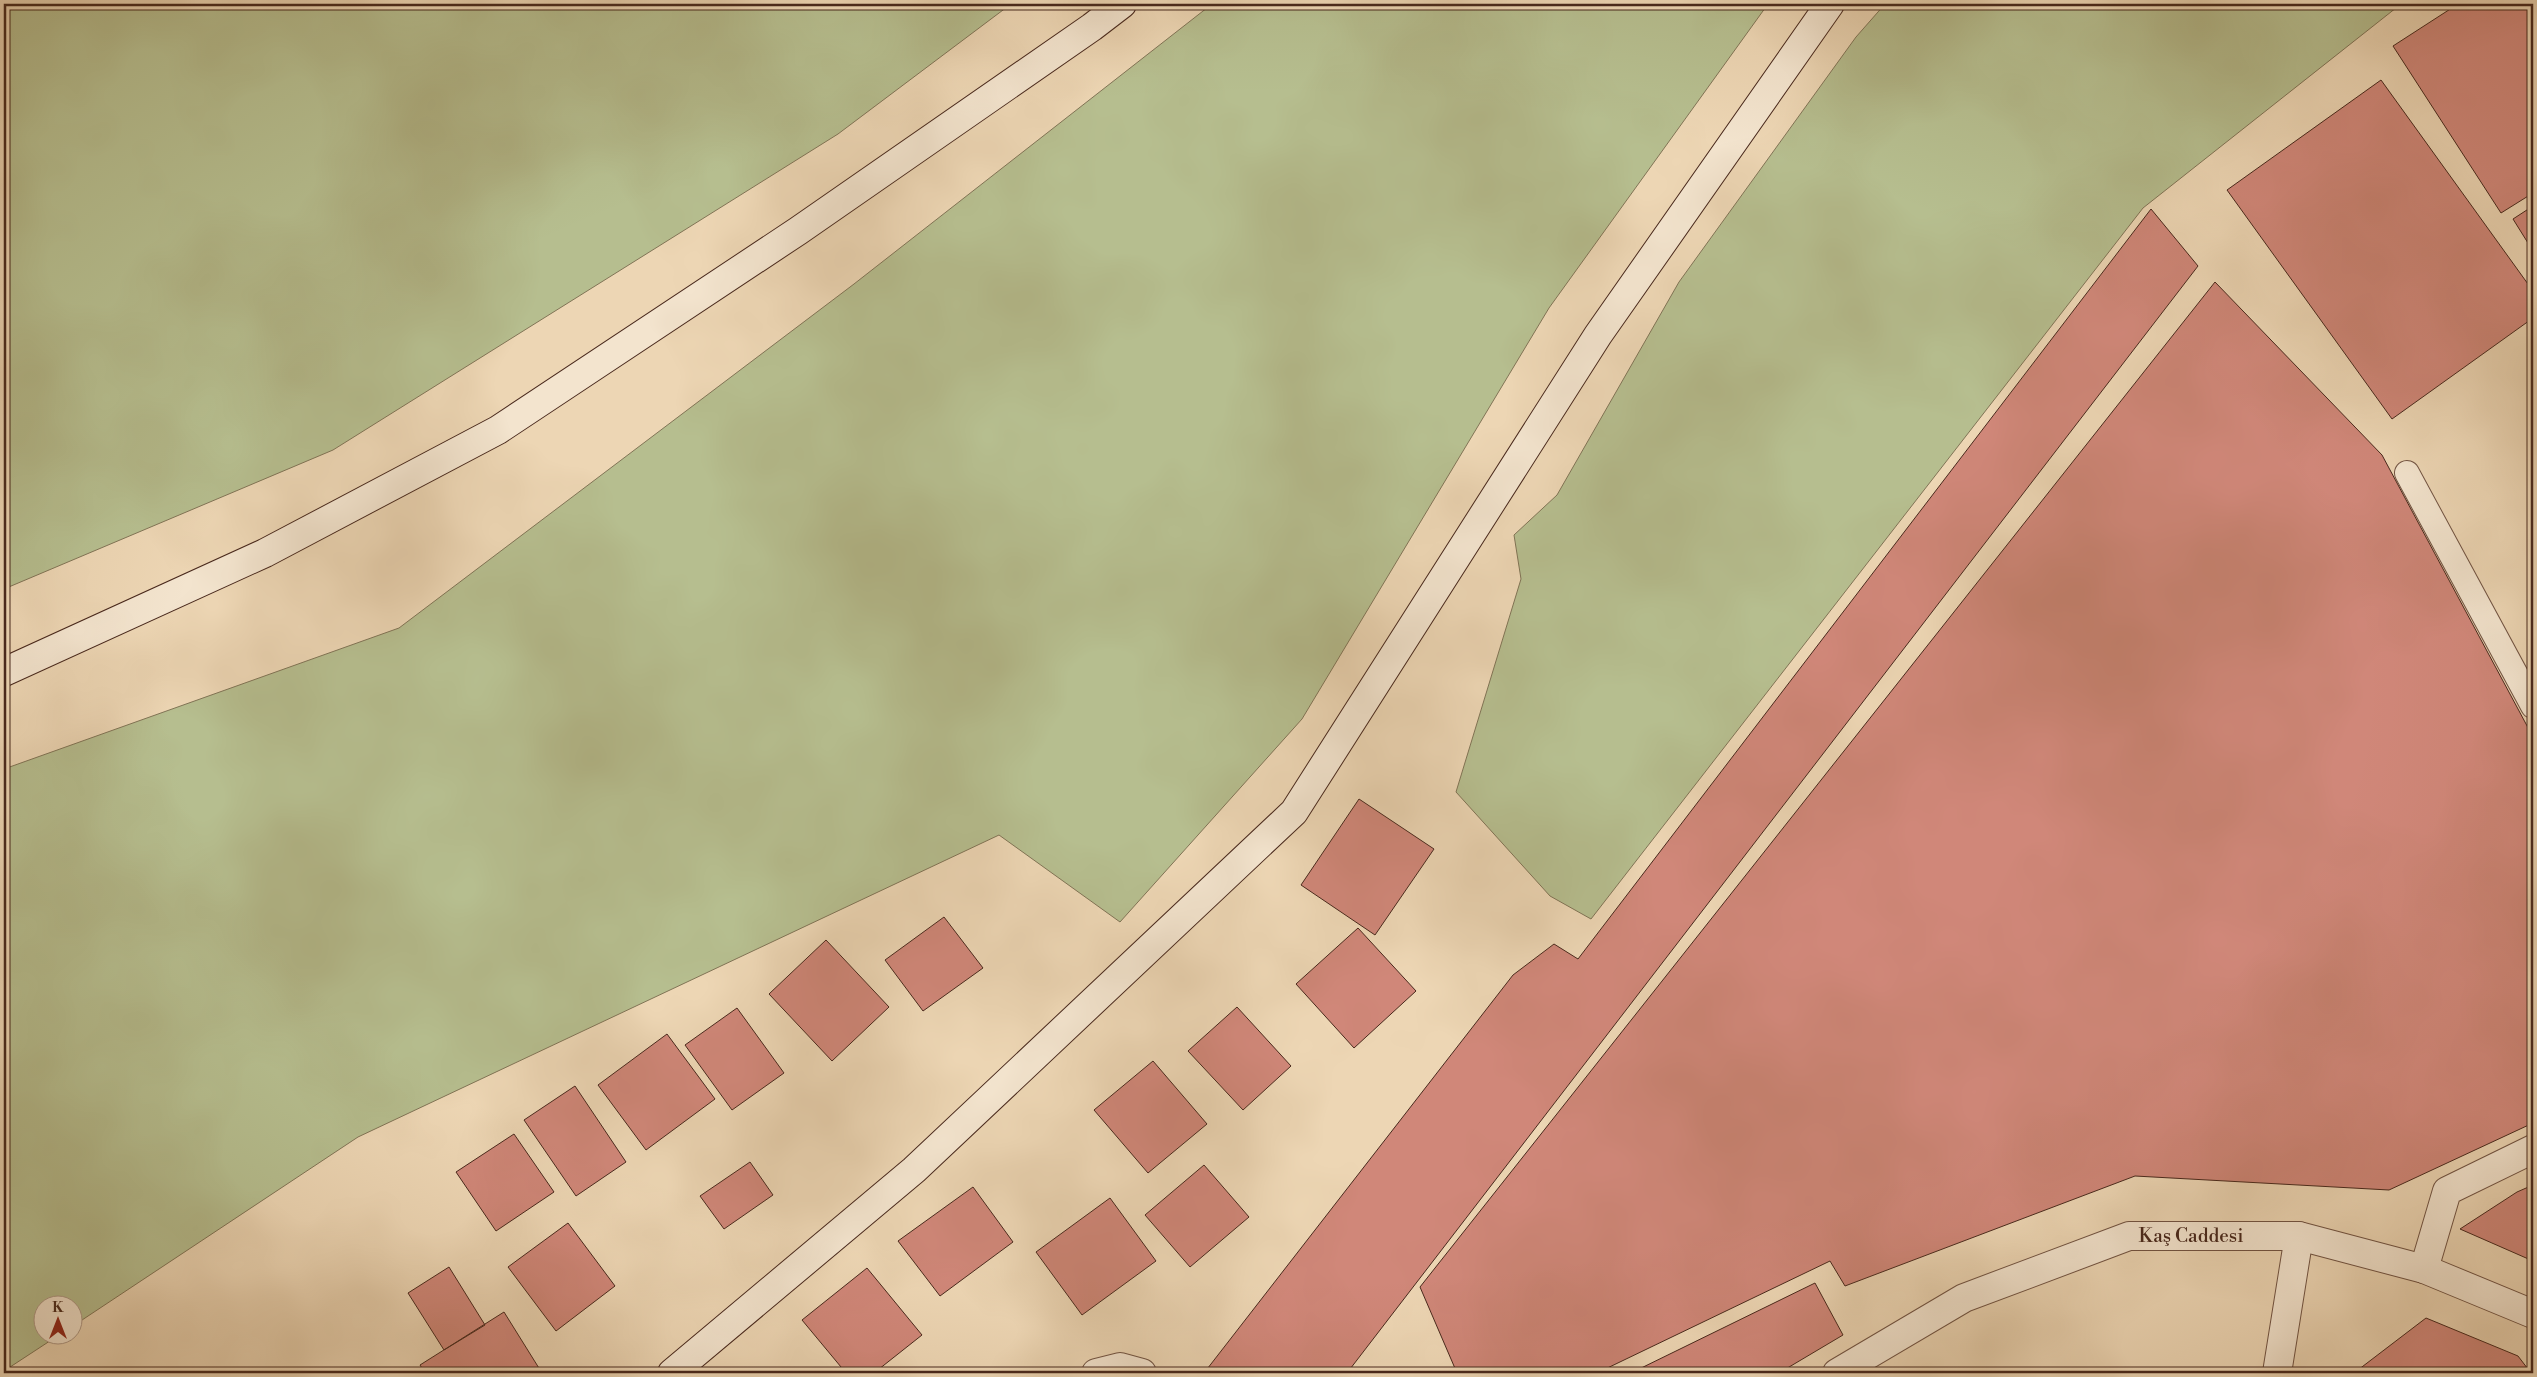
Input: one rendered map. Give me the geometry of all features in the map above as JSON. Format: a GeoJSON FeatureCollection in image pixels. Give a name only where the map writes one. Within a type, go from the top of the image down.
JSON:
{"type":"FeatureCollection","features":[{"type":"Feature","properties":{"kind":"main road"},"geometry":{"type":"LineString","coordinates":[[4,672],[265,553],[498,430],[798,231],[1092,27],[1122,4]]}},
{"type":"Feature","properties":{"kind":"main road"},"geometry":{"type":"LineString","coordinates":[[672,1373],[914,1170],[1294,812],[1598,335],[1830,4]]}},
{"type":"Feature","properties":{"kind":"main road"},"geometry":{"type":"LineString","coordinates":[[2424,1269],[2447,1191],[2533,1149]]}},
{"type":"Feature","properties":{"kind":"main road","name":"Kaş Caddesi"},"geometry":{"type":"LineString","coordinates":[[1837,1373],[1964,1298],[2129,1236],[2299,1236],[2424,1269],[2533,1314]]}},
{"type":"Feature","properties":{"kind":"main road"},"geometry":{"type":"LineString","coordinates":[[2277,1373],[2299,1236]]}},
{"type":"Feature","properties":{"kind":"main road"},"geometry":{"type":"LineString","coordinates":[[1096,1373],[1120,1367],[1142,1373]]}},
{"type":"Feature","properties":{"kind":"lane"},"geometry":{"type":"LineString","coordinates":[[2407,472],[2533,706]]}},
{"type":"Feature","properties":{"kind":"green space"},"geometry":{"type":"Polygon","coordinates":[[[4,4],[1011,4],[838,134],[333,450],[4,589],[4,4]]]}},
{"type":"Feature","properties":{"kind":"green space"},"geometry":{"type":"Polygon","coordinates":[[[1212,4],[1768,4],[1549,308],[1302,719],[1120,922],[999,835],[358,1137],[82,1320],[82,1294],[32,1294],[32,1344],[45,1344],[4,1371],[4,769],[399,628],[854,284],[1212,4]]]}},
{"type":"Feature","properties":{"kind":"green space"},"geometry":{"type":"Polygon","coordinates":[[[1885,4],[2401,4],[2143,208],[1591,919],[1550,896],[1456,792],[1521,579],[1514,535],[1557,495],[1679,282],[1856,37],[1885,4]]]}},
{"type":"Feature","properties":{"kind":"building"},"geometry":{"type":"Polygon","coordinates":[[[2458,4],[2533,4],[2533,193],[2501,213],[2393,46],[2458,4]]]}},
{"type":"Feature","properties":{"kind":"building"},"geometry":{"type":"Polygon","coordinates":[[[2381,80],[2533,291],[2533,318],[2392,419],[2227,190],[2381,80]]]}},
{"type":"Feature","properties":{"kind":"building"},"geometry":{"type":"Polygon","coordinates":[[[2533,206],[2533,251],[2513,219],[2533,206]]]}},
{"type":"Feature","properties":{"kind":"building"},"geometry":{"type":"Polygon","coordinates":[[[2151,209],[2198,266],[1347,1373],[1204,1373],[1513,975],[1554,944],[1578,959],[2151,209]]]}},
{"type":"Feature","properties":{"kind":"building"},"geometry":{"type":"Polygon","coordinates":[[[2215,282],[2382,455],[2533,737],[2533,1123],[2389,1190],[2135,1176],[1845,1286],[1830,1261],[1597,1373],[1457,1373],[1420,1287],[2215,282]]]}},
{"type":"Feature","properties":{"kind":"building"},"geometry":{"type":"Polygon","coordinates":[[[1359,799],[1434,849],[1375,935],[1301,885],[1359,799]]]}},
{"type":"Feature","properties":{"kind":"building"},"geometry":{"type":"Polygon","coordinates":[[[944,917],[983,968],[923,1011],[885,960],[944,917]]]}},
{"type":"Feature","properties":{"kind":"building"},"geometry":{"type":"Polygon","coordinates":[[[1358,928],[1416,991],[1354,1048],[1296,984],[1358,928]]]}},
{"type":"Feature","properties":{"kind":"building"},"geometry":{"type":"Polygon","coordinates":[[[826,940],[889,1007],[832,1061],[769,994],[826,940]]]}},
{"type":"Feature","properties":{"kind":"building"},"geometry":{"type":"Polygon","coordinates":[[[1237,1007],[1291,1066],[1243,1110],[1188,1051],[1237,1007]]]}},
{"type":"Feature","properties":{"kind":"building"},"geometry":{"type":"Polygon","coordinates":[[[737,1008],[784,1073],[732,1110],[685,1045],[737,1008]]]}},
{"type":"Feature","properties":{"kind":"building"},"geometry":{"type":"Polygon","coordinates":[[[667,1034],[715,1099],[646,1150],[598,1085],[667,1034]]]}},
{"type":"Feature","properties":{"kind":"building"},"geometry":{"type":"Polygon","coordinates":[[[1153,1061],[1207,1124],[1148,1173],[1094,1110],[1153,1061]]]}},
{"type":"Feature","properties":{"kind":"building"},"geometry":{"type":"Polygon","coordinates":[[[575,1086],[626,1162],[576,1196],[524,1120],[575,1086]]]}},
{"type":"Feature","properties":{"kind":"building"},"geometry":{"type":"Polygon","coordinates":[[[514,1134],[554,1192],[496,1231],[456,1172],[514,1134]]]}},
{"type":"Feature","properties":{"kind":"building"},"geometry":{"type":"Polygon","coordinates":[[[750,1162],[773,1195],[724,1229],[700,1196],[750,1162]]]}},
{"type":"Feature","properties":{"kind":"building"},"geometry":{"type":"Polygon","coordinates":[[[1204,1165],[1249,1217],[1190,1267],[1145,1215],[1204,1165]]]}},
{"type":"Feature","properties":{"kind":"building"},"geometry":{"type":"Polygon","coordinates":[[[2533,1185],[2533,1261],[2460,1229],[2517,1192],[2533,1185]]]}},
{"type":"Feature","properties":{"kind":"building"},"geometry":{"type":"Polygon","coordinates":[[[973,1187],[1013,1242],[940,1296],[898,1241],[973,1187]]]}},
{"type":"Feature","properties":{"kind":"building"},"geometry":{"type":"Polygon","coordinates":[[[1110,1198],[1156,1261],[1082,1315],[1036,1252],[1110,1198]]]}},
{"type":"Feature","properties":{"kind":"building"},"geometry":{"type":"Polygon","coordinates":[[[568,1223],[615,1286],[556,1331],[508,1267],[568,1223]]]}},
{"type":"Feature","properties":{"kind":"building"},"geometry":{"type":"Polygon","coordinates":[[[449,1267],[485,1325],[444,1350],[408,1293],[449,1267]]]}},
{"type":"Feature","properties":{"kind":"building"},"geometry":{"type":"Polygon","coordinates":[[[867,1268],[922,1335],[874,1373],[846,1373],[802,1320],[867,1268]]]}},
{"type":"Feature","properties":{"kind":"building"},"geometry":{"type":"Polygon","coordinates":[[[1815,1283],[1843,1335],[1779,1373],[1631,1373],[1815,1283]]]}},
{"type":"Feature","properties":{"kind":"building"},"geometry":{"type":"Polygon","coordinates":[[[504,1312],[542,1373],[425,1373],[420,1365],[504,1312]]]}},
{"type":"Feature","properties":{"kind":"building"},"geometry":{"type":"Polygon","coordinates":[[[2426,1318],[2518,1356],[2531,1373],[2354,1373],[2426,1318]]]}}]}
